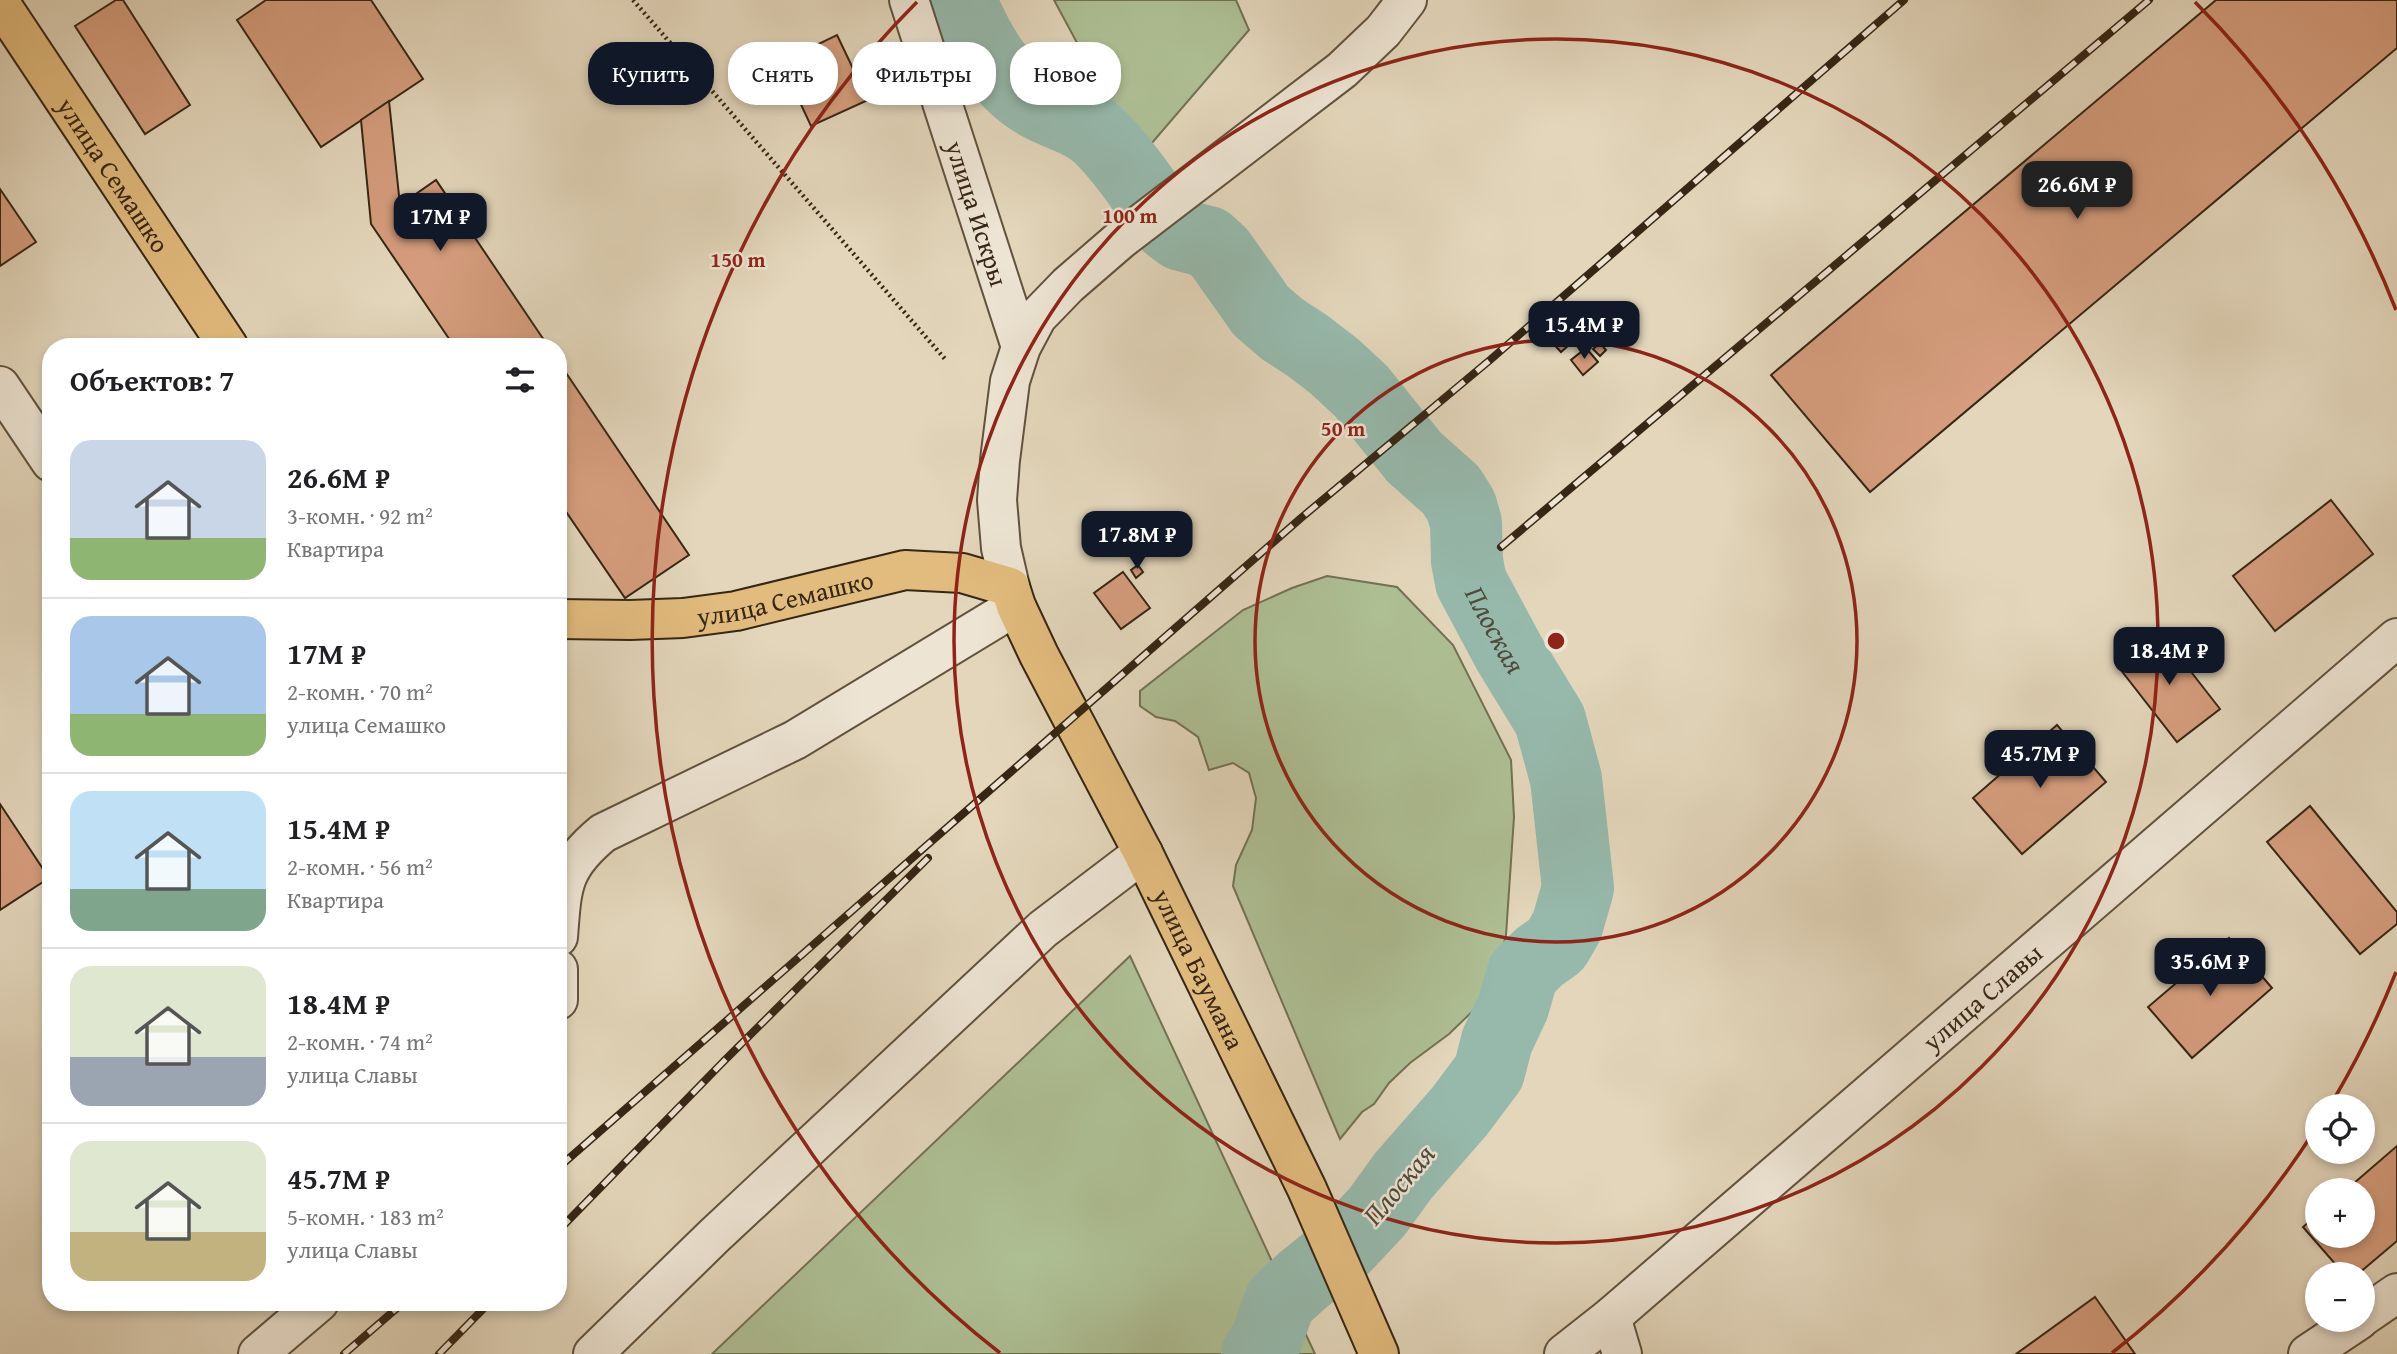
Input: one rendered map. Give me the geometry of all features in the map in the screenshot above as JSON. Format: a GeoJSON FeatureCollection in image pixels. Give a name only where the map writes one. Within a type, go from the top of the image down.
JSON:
{"type":"FeatureCollection","features":[{"type":"Feature","properties":{"kind":"main road","name":"улица Семашко"},"geometry":{"type":"LineString","coordinates":[[0,3],[223,338]]}},
{"type":"Feature","properties":{"kind":"main road","name":"улица Семашко"},"geometry":{"type":"LineString","coordinates":[[567,619],[683,618],[722,613],[905,570],[962,573],[1013,597]]}},
{"type":"Feature","properties":{"kind":"main road","name":"улица Баумана"},"geometry":{"type":"LineString","coordinates":[[1013,597],[1039,654],[1143,853],[1307,1189],[1379,1354]]}},
{"type":"Feature","properties":{"kind":"street","name":"улица Искры"},"geometry":{"type":"LineString","coordinates":[[909,0],[1021,347]]}},
{"type":"Feature","properties":{"kind":"street"},"geometry":{"type":"LineString","coordinates":[[567,875],[582,850],[603,833],[795,740],[1013,597],[1001,548],[997,500],[1010,381],[1021,347],[1037,317],[1068,285],[1178,193],[1342,70],[1382,31],[1407,0]]}},
{"type":"Feature","properties":{"kind":"street"},"geometry":{"type":"LineString","coordinates":[[0,386],[42,449]]}},
{"type":"Feature","properties":{"kind":"street","name":"улица Славы"},"geometry":{"type":"LineString","coordinates":[[1564,1354],[1611,1317],[2397,638]]}},
{"type":"Feature","properties":{"kind":"street"},"geometry":{"type":"LineString","coordinates":[[593,1354],[714,1236],[1043,929],[1143,853]]}},
{"type":"Feature","properties":{"kind":"street"},"geometry":{"type":"LineString","coordinates":[[2375,1308],[2397,1293]]}},
{"type":"Feature","properties":{"kind":"street"},"geometry":{"type":"LineString","coordinates":[[258,1354],[308,1311]]}},
{"type":"Feature","properties":{"kind":"street"},"geometry":{"type":"LineString","coordinates":[[1611,1317],[1622,1354]]}},
{"type":"Feature","properties":{"kind":"street"},"geometry":{"type":"LineString","coordinates":[[2308,1354],[2340,1332]]}},
{"type":"Feature","properties":{"kind":"path"},"geometry":{"type":"LineString","coordinates":[[633,0],[944,359]]}},
{"type":"Feature","properties":{"kind":"green space"},"geometry":{"type":"Polygon","coordinates":[[[1054,0],[1236,0],[1249,30],[1139,158],[1110,105],[1121,105],[1121,42],[1077,42],[1054,0]]]}},
{"type":"Feature","properties":{"kind":"green space"},"geometry":{"type":"Polygon","coordinates":[[[1327,576],[1397,587],[1453,645],[1511,760],[1514,817],[1506,935],[1497,970],[1478,1006],[1449,1034],[1410,1063],[1389,1083],[1374,1104],[1362,1112],[1340,1139],[1233,886],[1236,865],[1252,830],[1256,798],[1249,773],[1233,763],[1209,770],[1198,737],[1175,721],[1156,717],[1140,706],[1140,691],[1243,610],[1327,576]]]}},
{"type":"Feature","properties":{"kind":"green space"},"geometry":{"type":"Polygon","coordinates":[[[1130,956],[1315,1354],[712,1354],[1130,956]]]}},
{"type":"Feature","properties":{"kind":"building"},"geometry":{"type":"Polygon","coordinates":[[[116,0],[123,0],[190,105],[145,134],[75,26],[116,0]]]}},
{"type":"Feature","properties":{"kind":"building"},"geometry":{"type":"Polygon","coordinates":[[[266,0],[371,0],[423,79],[321,147],[237,20],[266,0]]]}},
{"type":"Feature","properties":{"kind":"building"},"geometry":{"type":"Polygon","coordinates":[[[2216,0],[2397,0],[2397,48],[1870,492],[1771,375],[2216,0]]]}},
{"type":"Feature","properties":{"kind":"building"},"geometry":{"type":"Polygon","coordinates":[[[837,35],[852,66],[852,105],[857,105],[811,126],[801,105],[838,105],[838,42],[822,42],[837,35]]]}},
{"type":"Feature","properties":{"kind":"building"},"geometry":{"type":"Polygon","coordinates":[[[389,101],[400,205],[436,180],[543,338],[449,338],[371,224],[361,120],[389,101]]]}},
{"type":"Feature","properties":{"kind":"building"},"geometry":{"type":"Polygon","coordinates":[[[0,189],[36,242],[0,266],[0,189]]]}},
{"type":"Feature","properties":{"kind":"building"},"geometry":{"type":"Polygon","coordinates":[[[1578,316],[1588,328],[1561,352],[1550,340],[1578,316]]]}},
{"type":"Feature","properties":{"kind":"building"},"geometry":{"type":"Polygon","coordinates":[[[1600,343],[1606,350],[1600,356],[1593,349],[1600,343]]]}},
{"type":"Feature","properties":{"kind":"building"},"geometry":{"type":"Polygon","coordinates":[[[1586,348],[1598,362],[1583,375],[1571,360],[1586,348]]]}},
{"type":"Feature","properties":{"kind":"building"},"geometry":{"type":"Polygon","coordinates":[[[567,374],[689,555],[625,598],[567,513],[567,374]]]}},
{"type":"Feature","properties":{"kind":"building"},"geometry":{"type":"Polygon","coordinates":[[[2331,500],[2373,554],[2275,631],[2233,576],[2331,500]]]}},
{"type":"Feature","properties":{"kind":"building"},"geometry":{"type":"Polygon","coordinates":[[[1138,565],[1143,572],[1136,578],[1131,570],[1138,565]]]}},
{"type":"Feature","properties":{"kind":"building"},"geometry":{"type":"Polygon","coordinates":[[[1123,572],[1150,608],[1121,629],[1094,593],[1123,572]]]}},
{"type":"Feature","properties":{"kind":"building"},"geometry":{"type":"Polygon","coordinates":[[[2160,632],[2220,709],[2177,742],[2117,665],[2160,632]]]}},
{"type":"Feature","properties":{"kind":"building"},"geometry":{"type":"Polygon","coordinates":[[[2057,725],[2106,782],[2022,854],[1973,798],[2057,725]]]}},
{"type":"Feature","properties":{"kind":"building"},"geometry":{"type":"Polygon","coordinates":[[[0,804],[42,867],[42,883],[0,910],[0,804]]]}},
{"type":"Feature","properties":{"kind":"building"},"geometry":{"type":"Polygon","coordinates":[[[2310,806],[2397,912],[2397,924],[2360,954],[2267,842],[2310,806]]]}},
{"type":"Feature","properties":{"kind":"building"},"geometry":{"type":"Polygon","coordinates":[[[2229,938],[2272,988],[2192,1058],[2148,1007],[2229,938]]]}},
{"type":"Feature","properties":{"kind":"building"},"geometry":{"type":"Polygon","coordinates":[[[2397,1146],[2397,1241],[2372,1262],[2334,1262],[2321,1248],[2375,1248],[2375,1178],[2360,1178],[2397,1146]]]}},
{"type":"Feature","properties":{"kind":"building"},"geometry":{"type":"Polygon","coordinates":[[[2095,1297],[2135,1354],[2016,1354],[2095,1297]]]}},
{"type":"Feature","properties":{"kind":"waterway","name":"Плоская"},"geometry":{"type":"LineString","coordinates":[[960,0],[983,47],[1015,87],[1051,111],[1080,123],[1100,137],[1169,226],[1181,235],[1208,242],[1220,253],[1261,311],[1334,366],[1361,391],[1414,457],[1451,490],[1461,506],[1466,523],[1467,561],[1471,582],[1509,653],[1550,720],[1566,779],[1578,888],[1567,926],[1556,945],[1523,973],[1513,1007],[1497,1041],[1489,1072],[1459,1112],[1403,1176],[1377,1212],[1344,1247],[1280,1301],[1266,1340],[1257,1354]]}},
{"type":"Feature","properties":{"kind":"railway"},"geometry":{"type":"LineString","coordinates":[[567,1160],[1301,518],[1490,360],[1904,0]]}},
{"type":"Feature","properties":{"kind":"railway"},"geometry":{"type":"LineString","coordinates":[[1501,547],[2149,0]]}},
{"type":"Feature","properties":{"kind":"railway"},"geometry":{"type":"LineString","coordinates":[[567,1222],[928,858]]}},
{"type":"Feature","properties":{"kind":"railway"},"geometry":{"type":"LineString","coordinates":[[344,1354],[394,1311]]}},
{"type":"Feature","properties":{"kind":"railway"},"geometry":{"type":"LineString","coordinates":[[439,1354],[481,1311]]}}]}
